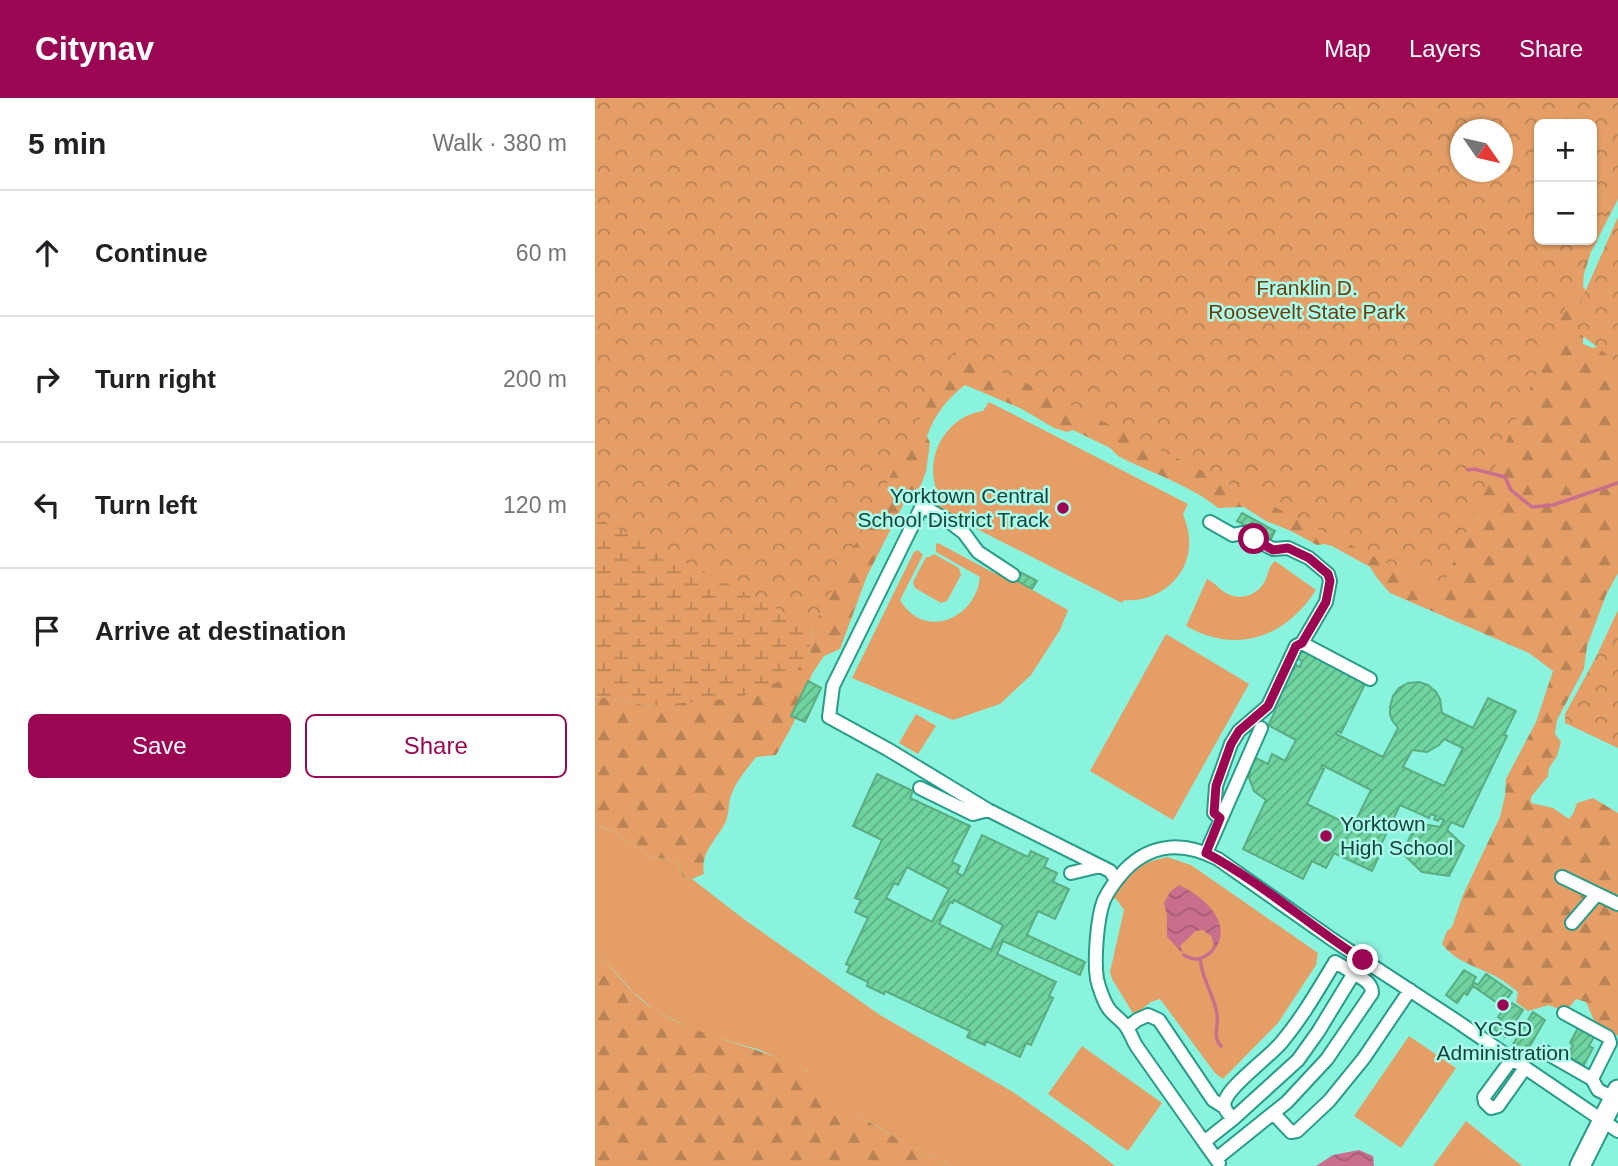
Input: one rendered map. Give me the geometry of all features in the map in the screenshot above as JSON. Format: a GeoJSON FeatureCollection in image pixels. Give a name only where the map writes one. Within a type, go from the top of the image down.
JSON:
{"type":"FeatureCollection","features":[{"type":"Feature","properties":{"kind":"highway"},"geometry":{"type":"LineString","coordinates":[[1580,1166],[1611,1126],[1616,1094]]}},
{"type":"Feature","properties":{"kind":"lane"},"geometry":{"type":"LineString","coordinates":[[1013,575],[978,552],[964,533],[947,520],[922,506],[833,686],[829,717],[988,810],[1110,871],[1116,880]]}},
{"type":"Feature","properties":{"kind":"lane"},"geometry":{"type":"LineString","coordinates":[[1210,522],[1233,535],[1242,533],[1273,550],[1288,548],[1309,558],[1328,574],[1330,581],[1326,602],[1302,643],[1296,646],[1268,706],[1239,731],[1231,744],[1216,786],[1214,813],[1220,818]]}},
{"type":"Feature","properties":{"kind":"lane"},"geometry":{"type":"LineString","coordinates":[[1302,643],[1370,679]]}},
{"type":"Feature","properties":{"kind":"lane"},"geometry":{"type":"LineString","coordinates":[[1206,853],[1261,728]]}},
{"type":"Feature","properties":{"kind":"lane"},"geometry":{"type":"LineString","coordinates":[[919,788],[973,814],[988,810]]}},
{"type":"Feature","properties":{"kind":"lane"},"geometry":{"type":"LineString","coordinates":[[1335,962],[1369,983],[1372,993],[1327,1059],[1287,1102],[1219,1163],[1130,1037],[1128,1028],[1109,1009],[1097,981],[1095,949],[1104,902],[1116,880],[1135,860],[1160,848],[1181,846],[1206,853],[1238,872],[1333,940],[1611,1126]]}},
{"type":"Feature","properties":{"kind":"lane"},"geometry":{"type":"LineString","coordinates":[[1071,873],[1100,866]]}},
{"type":"Feature","properties":{"kind":"lane"},"geometry":{"type":"LineString","coordinates":[[1562,877],[1618,904]]}},
{"type":"Feature","properties":{"kind":"lane"},"geometry":{"type":"LineString","coordinates":[[1572,923],[1597,894]]}},
{"type":"Feature","properties":{"kind":"lane"},"geometry":{"type":"LineString","coordinates":[[1224,1107],[1224,1101],[1231,1090],[1280,1044],[1345,948]]}},
{"type":"Feature","properties":{"kind":"lane"},"geometry":{"type":"LineString","coordinates":[[1204,1142],[1298,1060],[1363,960]]}},
{"type":"Feature","properties":{"kind":"lane"},"geometry":{"type":"LineString","coordinates":[[1371,987],[1384,973]]}},
{"type":"Feature","properties":{"kind":"lane"},"geometry":{"type":"LineString","coordinates":[[1273,1113],[1291,1132],[1297,1131],[1329,1101],[1364,1058],[1410,990]]}},
{"type":"Feature","properties":{"kind":"lane"},"geometry":{"type":"LineString","coordinates":[[1564,1013],[1608,1037],[1610,1043],[1592,1079]]}},
{"type":"Feature","properties":{"kind":"lane"},"geometry":{"type":"LineString","coordinates":[[1128,1028],[1148,1014],[1159,1020],[1213,1100],[1224,1107],[1233,1119]]}},
{"type":"Feature","properties":{"kind":"lane"},"geometry":{"type":"LineString","coordinates":[[1543,1051],[1592,1079],[1598,1090],[1616,1094]]}},
{"type":"Feature","properties":{"kind":"lane"},"geometry":{"type":"LineString","coordinates":[[1512,1059],[1484,1097],[1491,1108],[1498,1106],[1525,1068]]}},
{"type":"Feature","properties":{"kind":"green space","name":"Franklin D. Roosevelt State Park"},"geometry":{"type":"Polygon","coordinates":[[[595,98],[1618,98],[1618,199],[1597,240],[1597,119],[1534,119],[1534,245],[1595,245],[1584,274],[1583,287],[1586,291],[1583,344],[1593,348],[1618,340],[1618,573],[1606,595],[1587,646],[1584,669],[1557,720],[1555,734],[1561,742],[1557,756],[1549,768],[1548,776],[1531,797],[1531,803],[1553,808],[1569,819],[1577,803],[1593,798],[1618,813],[1618,1036],[1594,1020],[1586,1002],[1576,999],[1563,1011],[1549,1005],[1528,1011],[1516,1002],[1518,992],[1498,978],[1460,959],[1442,944],[1500,817],[1506,779],[1536,722],[1553,671],[1529,653],[1390,593],[1370,567],[1332,546],[1317,545],[1266,521],[1244,507],[1218,508],[1195,493],[1118,456],[1110,448],[1073,430],[1067,432],[1054,428],[1022,409],[965,385],[942,408],[930,428],[927,436],[930,443],[926,472],[920,487],[907,497],[867,576],[840,649],[824,656],[812,674],[793,724],[776,755],[756,757],[738,782],[730,799],[726,822],[706,854],[704,874],[692,879],[683,877],[678,863],[649,857],[617,833],[595,826],[595,696],[651,706],[809,656],[813,627],[595,98]]]}},
{"type":"Feature","properties":{"kind":"green space","name":"Franklin D. Roosevelt State Park"},"geometry":{"type":"Polygon","coordinates":[[[595,98],[1618,98],[1618,188],[1597,236],[1597,119],[1534,119],[1534,245],[1593,245],[1441,590],[956,348],[813,627],[595,517],[595,98]]]}},
{"type":"Feature","properties":{"kind":"green space"},"geometry":{"type":"Polygon","coordinates":[[[595,204],[836,246],[1011,369],[956,348],[933,367],[813,627],[809,656],[792,676],[738,698],[650,706],[595,696],[595,204]]]}},
{"type":"Feature","properties":{"kind":"green space"},"geometry":{"type":"Polygon","coordinates":[[[1618,217],[1618,363],[1570,326],[1618,217]]]}},
{"type":"Feature","properties":{"kind":"green space","name":"Yorktown Central School District Track"},"geometry":{"type":"Polygon","coordinates":[[[989,402],[1188,504],[1183,514],[1189,547],[1187,559],[1176,579],[1147,598],[1124,600],[1122,603],[934,507],[939,498],[933,470],[934,460],[941,440],[954,424],[983,411],[989,402]]]}},
{"type":"Feature","properties":{"kind":"green space"},"geometry":{"type":"Polygon","coordinates":[[[938,543],[994,573],[1011,578],[1068,610],[1060,630],[1031,675],[1000,704],[953,720],[852,678],[914,552],[918,550],[923,555],[900,600],[910,613],[922,620],[935,622],[959,614],[969,604],[980,577],[936,552],[938,543]]]}},
{"type":"Feature","properties":{"kind":"green space"},"geometry":{"type":"Polygon","coordinates":[[[934,554],[959,568],[961,575],[947,601],[941,603],[915,588],[913,582],[926,557],[934,554]]]}},
{"type":"Feature","properties":{"kind":"green space"},"geometry":{"type":"Polygon","coordinates":[[[1275,561],[1316,590],[1290,620],[1275,630],[1242,640],[1205,635],[1186,626],[1207,579],[1227,594],[1245,596],[1262,586],[1275,561]]]}},
{"type":"Feature","properties":{"kind":"green space"},"geometry":{"type":"Polygon","coordinates":[[[1618,610],[1618,748],[1565,723],[1565,714],[1618,610]]]}},
{"type":"Feature","properties":{"kind":"green space"},"geometry":{"type":"Polygon","coordinates":[[[1166,634],[1249,684],[1173,820],[1090,771],[1166,634]]]}},
{"type":"Feature","properties":{"kind":"green space"},"geometry":{"type":"Polygon","coordinates":[[[916,714],[936,726],[918,754],[899,743],[916,714]]]}},
{"type":"Feature","properties":{"kind":"green space"},"geometry":{"type":"Polygon","coordinates":[[[595,826],[617,833],[649,857],[678,863],[683,877],[692,879],[745,920],[880,1015],[1013,1092],[1115,1166],[952,1166],[903,1142],[846,1108],[807,1071],[760,1050],[698,1032],[654,1010],[633,992],[595,950],[595,826]]]}},
{"type":"Feature","properties":{"kind":"green space"},"geometry":{"type":"Polygon","coordinates":[[[1167,857],[1191,865],[1318,953],[1316,965],[1278,1023],[1223,1079],[1215,1073],[1160,999],[1151,1002],[1134,1015],[1110,972],[1124,910],[1112,897],[1128,874],[1140,866],[1167,857]]]}},
{"type":"Feature","properties":{"kind":"green space"},"geometry":{"type":"Polygon","coordinates":[[[595,950],[631,990],[655,1010],[692,1028],[787,1061],[805,1070],[843,1105],[861,1117],[952,1166],[595,1166],[595,950]]]}},
{"type":"Feature","properties":{"kind":"green space"},"geometry":{"type":"Polygon","coordinates":[[[1409,1036],[1456,1068],[1401,1148],[1354,1116],[1409,1036]]]}},
{"type":"Feature","properties":{"kind":"green space"},"geometry":{"type":"Polygon","coordinates":[[[1082,1046],[1162,1103],[1128,1151],[1048,1094],[1082,1046]]]}},
{"type":"Feature","properties":{"kind":"green space"},"geometry":{"type":"Polygon","coordinates":[[[1466,1121],[1522,1166],[1433,1166],[1466,1121]]]}},
{"type":"Feature","properties":{"kind":"water"},"geometry":{"type":"Polygon","coordinates":[[[1179,885],[1198,896],[1219,921],[1219,942],[1213,952],[1211,936],[1203,930],[1196,931],[1180,946],[1184,955],[1167,937],[1164,903],[1170,892],[1179,885]]]}},
{"type":"Feature","properties":{"kind":"water"},"geometry":{"type":"Polygon","coordinates":[[[1359,1150],[1373,1156],[1374,1166],[1316,1166],[1333,1155],[1359,1150]]]}},
{"type":"Feature","properties":{"kind":"building"},"geometry":{"type":"Polygon","coordinates":[[[1242,513],[1275,531],[1271,539],[1237,521],[1242,513]]]}},
{"type":"Feature","properties":{"kind":"building"},"geometry":{"type":"Polygon","coordinates":[[[1020,572],[1037,581],[1032,589],[1016,580],[1020,572]]]}},
{"type":"Feature","properties":{"kind":"building","name":"Yorktown High School"},"geometry":{"type":"Polygon","coordinates":[[[1301,648],[1355,674],[1353,677],[1365,684],[1341,733],[1338,731],[1336,734],[1383,757],[1398,728],[1390,714],[1393,696],[1399,688],[1408,683],[1428,685],[1440,699],[1442,713],[1473,728],[1488,698],[1516,711],[1504,735],[1507,736],[1463,827],[1451,822],[1447,830],[1464,846],[1449,876],[1422,872],[1402,853],[1417,823],[1440,827],[1444,820],[1440,818],[1438,821],[1434,819],[1436,816],[1431,814],[1429,818],[1400,805],[1377,853],[1380,854],[1372,871],[1334,853],[1326,868],[1312,861],[1303,879],[1243,849],[1266,800],[1254,791],[1249,778],[1254,757],[1268,764],[1272,754],[1285,761],[1296,740],[1268,725],[1275,712],[1271,710],[1294,664],[1300,667],[1302,661],[1297,658],[1301,648]],[[1444,739],[1427,752],[1412,750],[1403,767],[1444,786],[1463,748],[1444,739]],[[1322,765],[1321,768],[1324,769],[1307,804],[1357,829],[1359,824],[1355,822],[1371,790],[1322,765]]]}},
{"type":"Feature","properties":{"kind":"building"},"geometry":{"type":"Polygon","coordinates":[[[808,681],[821,688],[805,722],[791,716],[808,681]]]}},
{"type":"Feature","properties":{"kind":"building"},"geometry":{"type":"Polygon","coordinates":[[[877,774],[913,791],[910,798],[970,826],[952,862],[960,866],[957,873],[963,876],[982,835],[1028,857],[1031,851],[1048,859],[1044,867],[1057,873],[1053,882],[1069,889],[1055,919],[1038,911],[1027,935],[1085,962],[1080,975],[1003,941],[997,954],[1056,982],[1049,996],[1053,998],[1031,1045],[1026,1043],[1020,1057],[986,1041],[985,1045],[967,1037],[970,1031],[885,991],[884,994],[867,986],[868,982],[847,972],[850,966],[846,964],[868,918],[855,912],[861,900],[855,898],[882,840],[853,826],[877,774]],[[907,867],[898,885],[894,883],[886,898],[932,922],[949,889],[907,867]],[[954,900],[953,903],[950,902],[939,924],[991,950],[1003,925],[954,900]]]}},
{"type":"Feature","properties":{"kind":"building","name":"YCSD Administration"},"geometry":{"type":"Polygon","coordinates":[[[1464,970],[1476,977],[1473,982],[1478,985],[1486,974],[1512,992],[1504,1003],[1509,1006],[1512,1003],[1523,1010],[1505,1037],[1494,1029],[1504,1008],[1473,986],[1457,1003],[1446,995],[1464,970]]]}},
{"type":"Feature","properties":{"kind":"building"},"geometry":{"type":"Polygon","coordinates":[[[1533,1012],[1545,1020],[1525,1054],[1512,1046],[1533,1012]]]}},
{"type":"Feature","properties":{"kind":"building"},"geometry":{"type":"Polygon","coordinates":[[[1578,1028],[1596,1033],[1589,1046],[1593,1048],[1581,1067],[1580,1063],[1569,1057],[1573,1045],[1570,1043],[1578,1028]]]}},
{"type":"Feature","properties":{"kind":"waterway"},"geometry":{"type":"LineString","coordinates":[[1468,470],[1505,477],[1511,490],[1532,507],[1553,505],[1618,483]]}},
{"type":"Feature","properties":{"kind":"waterway"},"geometry":{"type":"LineString","coordinates":[[1184,955],[1199,959],[1212,951]]}},
{"type":"Feature","properties":{"kind":"waterway"},"geometry":{"type":"LineString","coordinates":[[1200,959],[1216,1009],[1216,1035],[1221,1046]]}},
{"type":"Feature","properties":{"kind":"place","name":"Yorktown Central School District Track"},"geometry":{"type":"Point","coordinates":[1063,508]}},
{"type":"Feature","properties":{"kind":"place","name":"Yorktown High School"},"geometry":{"type":"Point","coordinates":[1326,836]}},
{"type":"Feature","properties":{"kind":"place","name":"YCSD Administration"},"geometry":{"type":"Point","coordinates":[1503,1005]}},
{"type":"Feature","properties":{"kind":"route"},"geometry":{"type":"LineString","coordinates":[[1254,539],[1273,550],[1288,548],[1309,558],[1328,574],[1330,581],[1326,602],[1302,643],[1296,646],[1268,706],[1239,731],[1231,744],[1216,786],[1214,813],[1220,818],[1206,853],[1238,872],[1363,960]]}}]}
